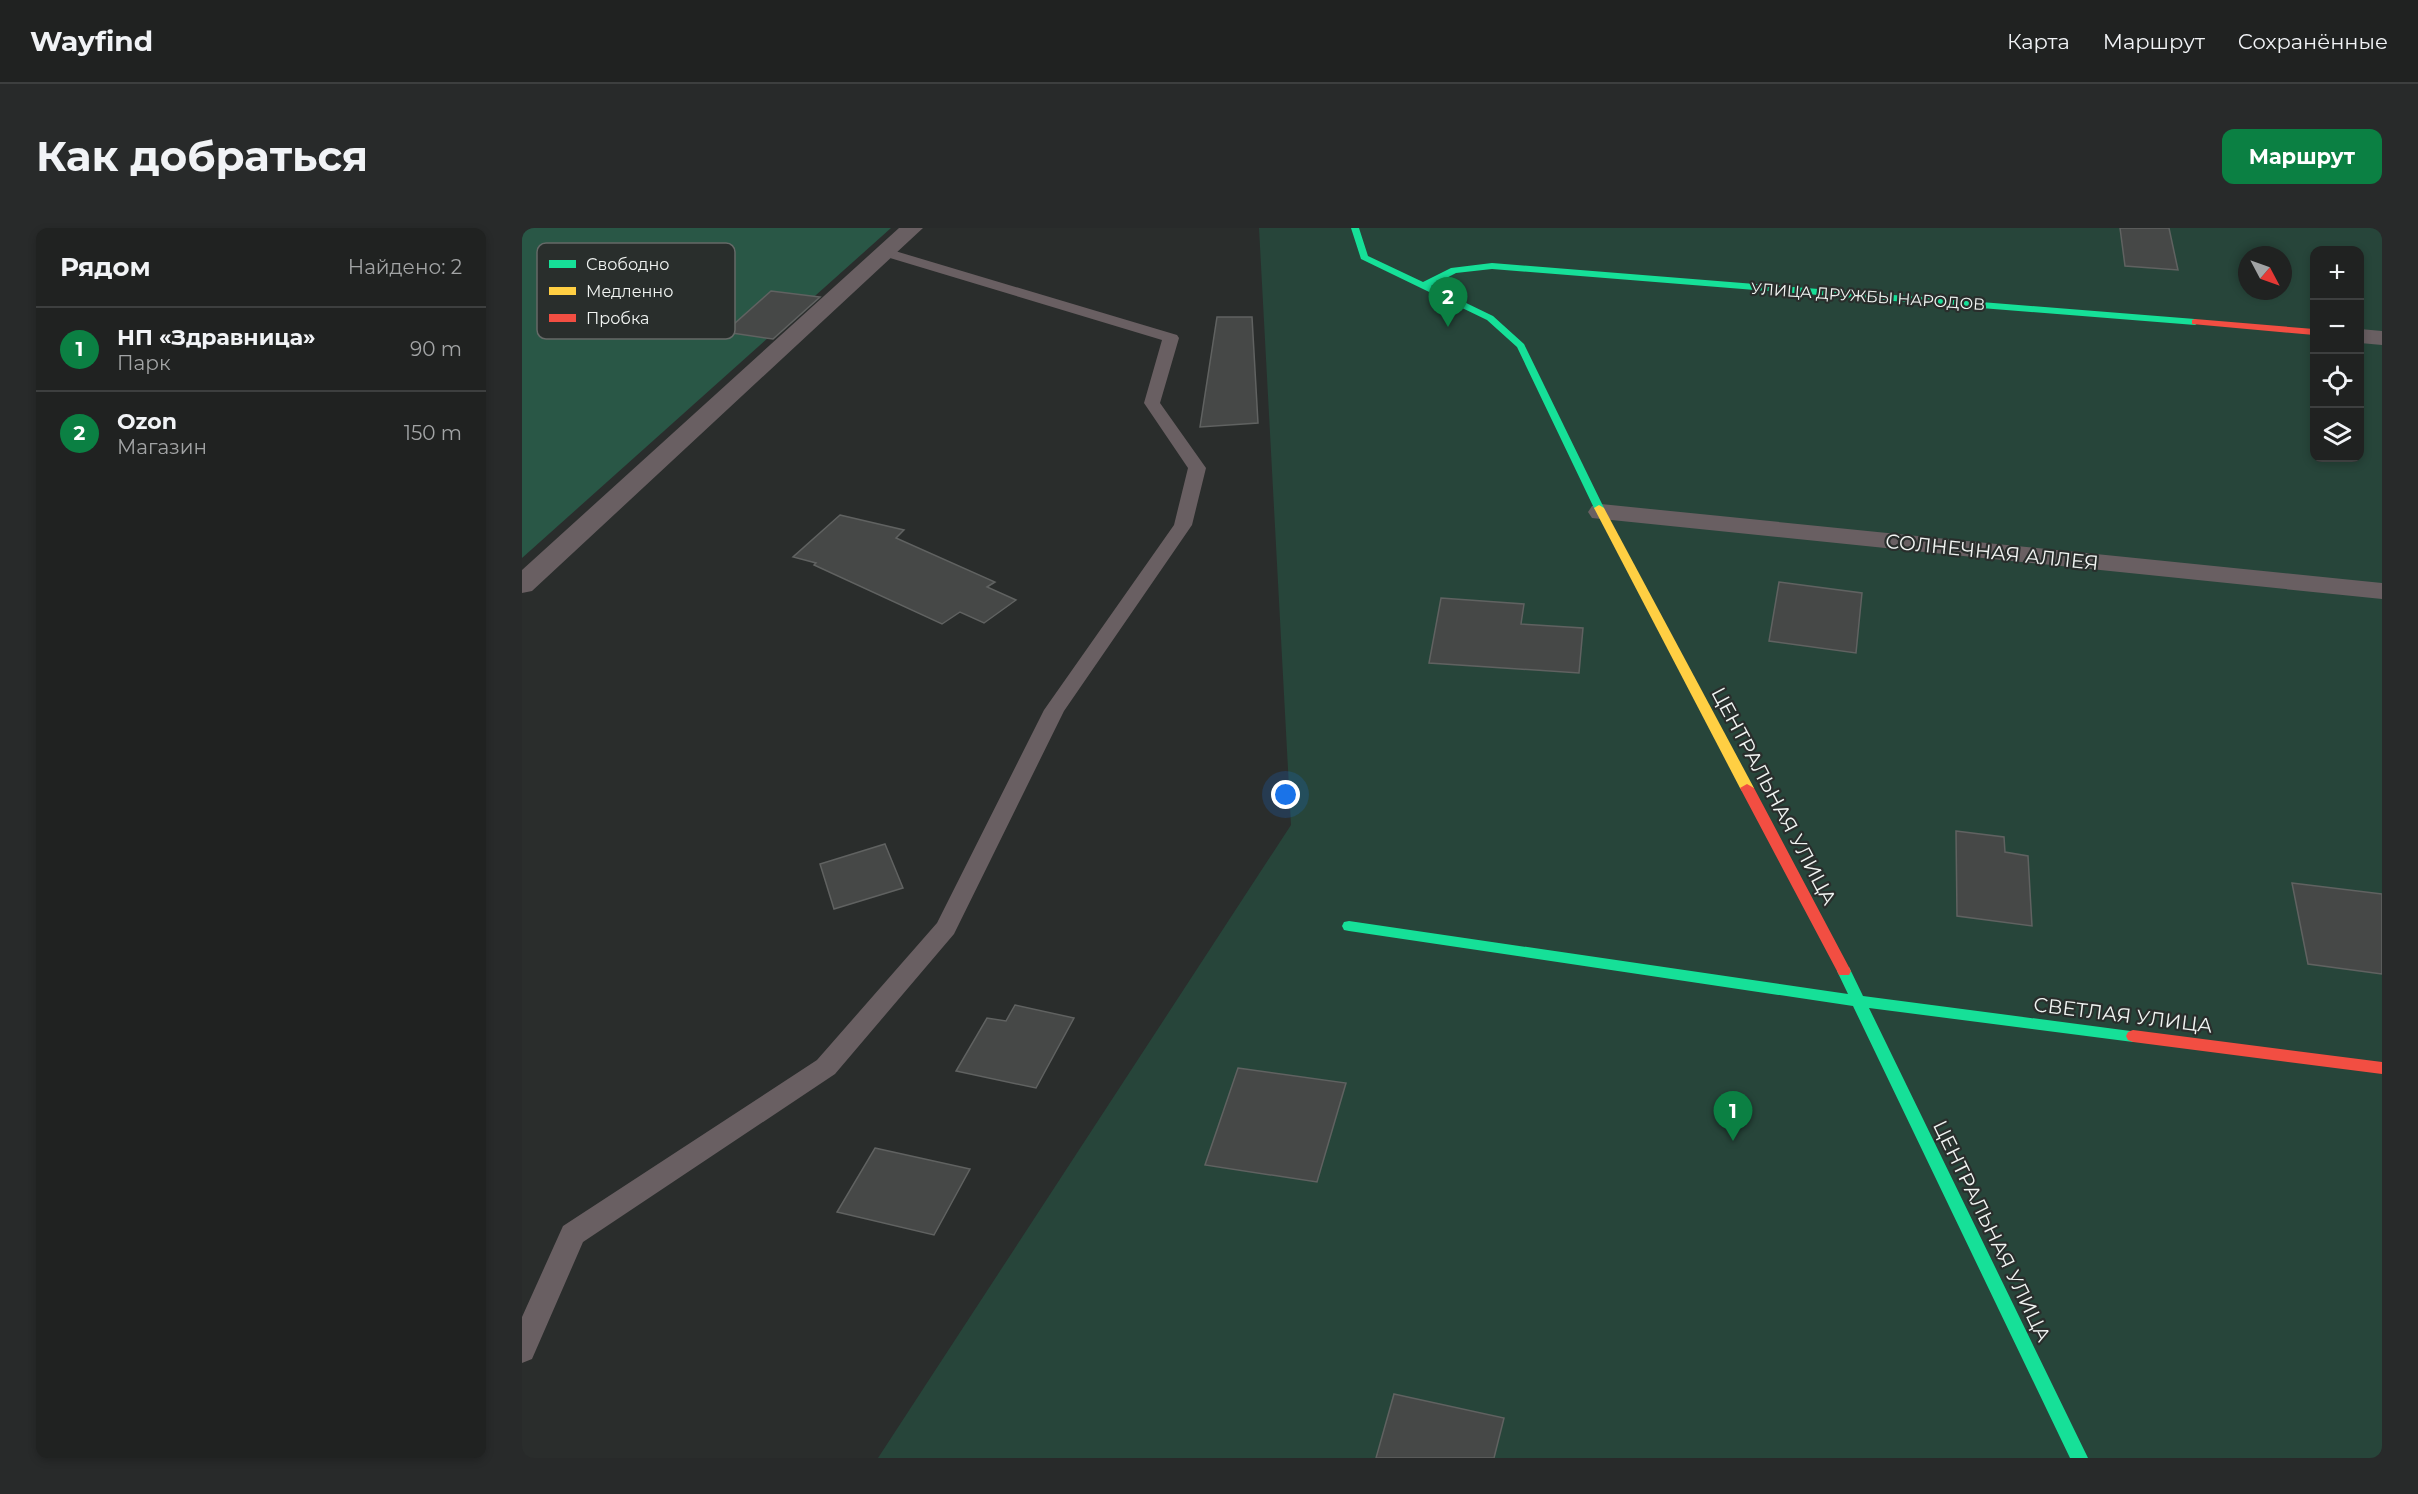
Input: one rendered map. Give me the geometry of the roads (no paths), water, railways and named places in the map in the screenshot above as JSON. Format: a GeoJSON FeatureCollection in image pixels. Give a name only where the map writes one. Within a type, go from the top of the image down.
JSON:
{"type":"FeatureCollection","features":[{"type":"Feature","properties":{"kind":"street"},"geometry":{"type":"LineString","coordinates":[[522,585],[912,228]]}},
{"type":"Feature","properties":{"kind":"street","name":"ЦЕНТРАЛЬНАЯ УЛИЦА"},"geometry":{"type":"LineString","coordinates":[[1354,228],[1364,257],[1490,318],[1521,346],[1601,512],[1860,1001],[2079,1458]]}},
{"type":"Feature","properties":{"kind":"street","name":"УЛИЦА ДРУЖБЫ НАРОДОВ"},"geometry":{"type":"LineString","coordinates":[[1425,285],[1454,270],[1492,266],[2310,332]]}},
{"type":"Feature","properties":{"kind":"street"},"geometry":{"type":"LineString","coordinates":[[2364,336],[2382,338]]}},
{"type":"Feature","properties":{"kind":"street","name":"СОЛНЕЧНАЯ АЛЛЕЯ"},"geometry":{"type":"LineString","coordinates":[[1601,512],[2382,591]]}},
{"type":"Feature","properties":{"kind":"street","name":"СВЕТЛАЯ УЛИЦА"},"geometry":{"type":"LineString","coordinates":[[1349,926],[1860,1001],[2382,1068]]}},
{"type":"Feature","properties":{"kind":"lane"},"geometry":{"type":"LineString","coordinates":[[522,1350],[573,1234],[826,1067],[946,928],[1054,710],[1183,525],[1197,468],[1152,403],[1171,338],[885,252]]}},
{"type":"Feature","properties":{"kind":"place","name":"Ozon"},"geometry":{"type":"Point","coordinates":[1448,327]}},
{"type":"Feature","properties":{"kind":"place","name":"НП «Здравница»"},"geometry":{"type":"Point","coordinates":[1733,1141]}}]}
